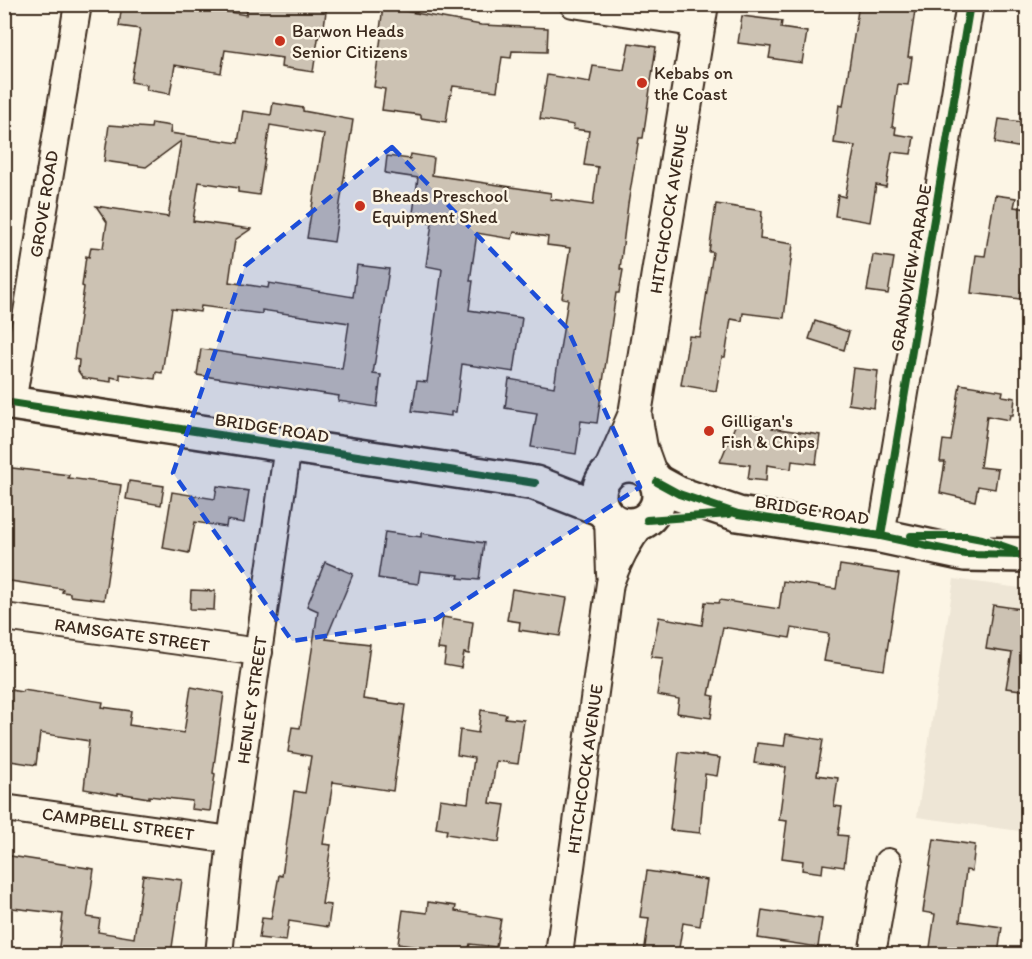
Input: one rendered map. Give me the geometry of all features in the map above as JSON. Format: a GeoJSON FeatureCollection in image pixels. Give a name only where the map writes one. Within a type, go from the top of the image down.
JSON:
{"type":"FeatureCollection","features":[{"type":"Feature","properties":{"kind":"main road","name":"BRIDGE ROAD"},"geometry":{"type":"LineString","coordinates":[[8,403],[535,483],[605,514]]}},
{"type":"Feature","properties":{"kind":"main road"},"geometry":{"type":"LineString","coordinates":[[620,466],[641,467],[653,478],[660,493],[655,512],[645,521],[634,526],[625,526],[605,514],[599,491],[609,473],[620,466]]}},
{"type":"Feature","properties":{"kind":"main road","name":"BRIDGE ROAD"},"geometry":{"type":"LineString","coordinates":[[535,483],[609,473]]}},
{"type":"Feature","properties":{"kind":"main road","name":"BRIDGE ROAD"},"geometry":{"type":"LineString","coordinates":[[653,478],[680,494],[738,514],[881,536],[966,536],[982,539],[1027,555]]}},
{"type":"Feature","properties":{"kind":"main road","name":"BRIDGE ROAD"},"geometry":{"type":"LineString","coordinates":[[645,521],[738,514]]}},
{"type":"Feature","properties":{"kind":"street","name":"GROVE ROAD"},"geometry":{"type":"LineString","coordinates":[[8,403],[78,4]]}},
{"type":"Feature","properties":{"kind":"street"},"geometry":{"type":"LineString","coordinates":[[573,4],[701,14]]}},
{"type":"Feature","properties":{"kind":"street","name":"GRANDVIEW PARADE"},"geometry":{"type":"LineString","coordinates":[[881,536],[970,4]]}},
{"type":"Feature","properties":{"kind":"street","name":"HITCHCOCK AVENUE"},"geometry":{"type":"LineString","coordinates":[[609,473],[635,414],[701,14]]}},
{"type":"Feature","properties":{"kind":"street","name":"HITCHCOCK AVENUE"},"geometry":{"type":"LineString","coordinates":[[635,414],[641,448],[653,478]]}},
{"type":"Feature","properties":{"kind":"street","name":"HENLEY STREET"},"geometry":{"type":"LineString","coordinates":[[219,954],[231,840],[288,446]]}},
{"type":"Feature","properties":{"kind":"street","name":"HITCHCOCK AVENUE"},"geometry":{"type":"LineString","coordinates":[[559,954],[610,583],[605,514]]}},
{"type":"Feature","properties":{"kind":"street","name":"HITCHCOCK AVENUE"},"geometry":{"type":"LineString","coordinates":[[610,583],[629,539],[645,521]]}},
{"type":"Feature","properties":{"kind":"street","name":"RAMSGATE STREET"},"geometry":{"type":"LineString","coordinates":[[4,617],[259,652]]}},
{"type":"Feature","properties":{"kind":"street","name":"CAMPBELL STREET"},"geometry":{"type":"LineString","coordinates":[[4,808],[231,840]]}},
{"type":"Feature","properties":{"kind":"street"},"geometry":{"type":"LineString","coordinates":[[872,954],[888,862]]}},
{"type":"Feature","properties":{"kind":"highlighted area"},"geometry":{"type":"Polygon","coordinates":[[[392,147],[567,328],[640,487],[436,619],[292,641],[173,473],[245,266],[392,147]]]}},
{"type":"Feature","properties":{"kind":"shaded area"},"geometry":{"type":"Polygon","coordinates":[[[954,579],[1027,589],[1027,832],[917,817],[954,579]]]}},
{"type":"Feature","properties":{"kind":"building"},"geometry":{"type":"Polygon","coordinates":[[[122,4],[183,4],[246,15],[248,6],[261,8],[261,4],[327,4],[323,34],[319,33],[313,72],[281,67],[282,58],[225,50],[221,73],[175,65],[170,94],[146,90],[147,85],[131,82],[140,29],[119,26],[122,4]]]}},
{"type":"Feature","properties":{"kind":"building"},"geometry":{"type":"Polygon","coordinates":[[[859,4],[916,4],[908,57],[912,57],[908,85],[898,84],[892,127],[896,127],[895,134],[914,137],[911,154],[892,152],[886,187],[876,185],[870,222],[835,216],[838,195],[845,197],[855,146],[834,143],[839,105],[843,106],[859,4]]]}},
{"type":"Feature","properties":{"kind":"building"},"geometry":{"type":"Polygon","coordinates":[[[383,7],[481,25],[548,28],[547,52],[512,51],[511,58],[502,57],[497,91],[453,86],[446,122],[421,118],[421,115],[382,110],[385,89],[374,87],[383,7]]]}},
{"type":"Feature","properties":{"kind":"building"},"geometry":{"type":"Polygon","coordinates":[[[742,16],[782,21],[781,28],[807,32],[802,63],[769,58],[771,47],[738,43],[742,16]]]}},
{"type":"Feature","properties":{"kind":"building"},"geometry":{"type":"Polygon","coordinates":[[[629,43],[656,47],[643,138],[639,138],[628,204],[620,269],[623,270],[619,293],[616,293],[597,423],[581,421],[576,454],[531,447],[537,413],[505,408],[509,379],[554,387],[568,299],[562,298],[570,248],[547,245],[548,237],[514,232],[512,239],[477,233],[470,281],[473,281],[469,310],[522,318],[514,372],[462,364],[456,412],[451,412],[451,416],[412,411],[417,381],[427,382],[442,269],[426,266],[432,223],[412,220],[418,178],[385,173],[387,156],[410,159],[411,154],[434,158],[432,175],[551,193],[550,199],[593,205],[598,167],[584,165],[589,131],[573,129],[574,125],[540,119],[547,75],[590,82],[593,66],[624,70],[629,43]]]}},
{"type":"Feature","properties":{"kind":"building"},"geometry":{"type":"Polygon","coordinates":[[[273,103],[353,120],[334,242],[307,238],[324,134],[270,125],[259,195],[238,192],[238,188],[199,182],[193,221],[251,229],[235,240],[229,282],[268,288],[269,283],[353,297],[357,265],[389,269],[373,374],[381,375],[377,407],[338,401],[339,396],[197,375],[201,349],[342,369],[349,323],[262,310],[262,314],[201,306],[200,312],[172,308],[162,373],[156,372],[155,379],[120,374],[120,379],[111,377],[111,382],[83,378],[78,371],[79,360],[74,359],[86,256],[89,257],[91,247],[103,248],[107,222],[96,206],[168,217],[181,141],[146,167],[104,161],[109,125],[151,128],[152,123],[171,126],[170,133],[238,143],[243,111],[271,115],[273,103]]]}},
{"type":"Feature","properties":{"kind":"building"},"geometry":{"type":"Polygon","coordinates":[[[999,119],[1028,123],[1028,149],[995,143],[999,119]]]}},
{"type":"Feature","properties":{"kind":"building"},"geometry":{"type":"Polygon","coordinates":[[[995,195],[1016,198],[1014,207],[1028,209],[1028,239],[1020,299],[971,293],[976,255],[985,256],[995,195]]]}},
{"type":"Feature","properties":{"kind":"building"},"geometry":{"type":"Polygon","coordinates":[[[716,204],[762,211],[760,239],[793,244],[784,318],[743,313],[742,321],[731,319],[725,357],[722,357],[716,391],[681,385],[689,336],[700,337],[713,252],[709,252],[716,204]]]}},
{"type":"Feature","properties":{"kind":"building"},"geometry":{"type":"Polygon","coordinates":[[[873,255],[894,258],[888,294],[867,291],[873,255]]]}},
{"type":"Feature","properties":{"kind":"building"},"geometry":{"type":"Polygon","coordinates":[[[815,321],[849,332],[844,350],[809,339],[815,321]]]}},
{"type":"Feature","properties":{"kind":"building"},"geometry":{"type":"Polygon","coordinates":[[[853,368],[878,371],[874,408],[848,404],[853,368]]]}},
{"type":"Feature","properties":{"kind":"building"},"geometry":{"type":"Polygon","coordinates":[[[960,384],[1003,391],[1002,396],[1015,398],[1013,415],[1010,415],[1009,420],[987,416],[980,467],[998,469],[995,489],[978,486],[975,501],[940,493],[945,462],[940,462],[943,440],[951,441],[960,384]]]}},
{"type":"Feature","properties":{"kind":"building"},"geometry":{"type":"Polygon","coordinates":[[[739,416],[772,420],[772,428],[820,435],[816,464],[792,461],[791,469],[767,465],[766,481],[748,479],[750,465],[720,462],[739,416]]]}},
{"type":"Feature","properties":{"kind":"building"},"geometry":{"type":"Polygon","coordinates":[[[4,467],[69,475],[68,478],[121,485],[104,600],[70,596],[70,593],[62,592],[63,589],[4,580],[4,467]]]}},
{"type":"Feature","properties":{"kind":"building"},"geometry":{"type":"Polygon","coordinates":[[[129,481],[164,486],[161,505],[126,499],[129,481]]]}},
{"type":"Feature","properties":{"kind":"building"},"geometry":{"type":"Polygon","coordinates":[[[217,486],[249,491],[244,523],[227,520],[226,527],[195,522],[189,553],[163,548],[172,492],[215,499],[217,486]]]}},
{"type":"Feature","properties":{"kind":"building"},"geometry":{"type":"Polygon","coordinates":[[[385,532],[421,537],[421,533],[484,543],[479,580],[458,578],[459,575],[420,571],[418,584],[378,578],[385,532]]]}},
{"type":"Feature","properties":{"kind":"building"},"geometry":{"type":"Polygon","coordinates":[[[325,562],[353,574],[326,639],[370,644],[363,699],[405,705],[393,791],[333,782],[323,844],[331,845],[322,904],[331,905],[328,927],[289,921],[286,941],[259,938],[262,918],[271,919],[279,875],[282,876],[294,791],[305,793],[311,756],[288,752],[292,727],[300,728],[318,611],[307,606],[325,562]]]}},
{"type":"Feature","properties":{"kind":"building"},"geometry":{"type":"Polygon","coordinates":[[[840,565],[899,574],[884,670],[824,661],[829,634],[792,628],[790,638],[723,627],[709,695],[714,696],[711,718],[677,713],[679,699],[657,695],[663,658],[651,657],[659,617],[702,625],[705,602],[719,603],[720,600],[779,609],[783,581],[836,589],[840,565]]]}},
{"type":"Feature","properties":{"kind":"building"},"geometry":{"type":"Polygon","coordinates":[[[512,589],[567,598],[560,636],[519,630],[520,622],[507,620],[512,589]]]}},
{"type":"Feature","properties":{"kind":"building"},"geometry":{"type":"Polygon","coordinates":[[[191,590],[215,591],[214,610],[190,609],[191,590]]]}},
{"type":"Feature","properties":{"kind":"building"},"geometry":{"type":"Polygon","coordinates":[[[993,605],[1028,610],[1028,691],[1006,688],[1012,653],[986,649],[993,605]]]}},
{"type":"Feature","properties":{"kind":"building"},"geometry":{"type":"Polygon","coordinates":[[[443,617],[473,622],[469,654],[464,653],[461,668],[444,665],[446,650],[438,649],[443,617]]]}},
{"type":"Feature","properties":{"kind":"building"},"geometry":{"type":"Polygon","coordinates":[[[191,687],[224,693],[210,811],[191,809],[192,801],[118,793],[118,795],[84,789],[89,741],[40,733],[36,765],[4,760],[4,689],[103,702],[102,707],[131,711],[129,725],[184,733],[191,687]]]}},
{"type":"Feature","properties":{"kind":"building"},"geometry":{"type":"Polygon","coordinates":[[[481,710],[506,714],[505,718],[524,720],[518,764],[496,761],[490,803],[505,805],[499,842],[446,834],[447,830],[436,828],[440,799],[468,803],[474,758],[457,755],[460,730],[478,733],[481,710]]]}},
{"type":"Feature","properties":{"kind":"building"},"geometry":{"type":"Polygon","coordinates":[[[786,734],[823,740],[817,775],[838,778],[834,806],[842,807],[838,835],[848,836],[844,867],[823,864],[822,873],[802,870],[803,861],[782,858],[787,821],[779,820],[786,767],[754,763],[757,743],[784,746],[786,734]]]}},
{"type":"Feature","properties":{"kind":"building"},"geometry":{"type":"Polygon","coordinates":[[[679,752],[720,758],[717,776],[705,774],[700,833],[670,830],[679,752]]]}},
{"type":"Feature","properties":{"kind":"building"},"geometry":{"type":"Polygon","coordinates":[[[934,839],[975,845],[972,871],[966,870],[960,921],[1002,927],[998,954],[929,954],[935,914],[923,912],[934,839]]]}},
{"type":"Feature","properties":{"kind":"building"},"geometry":{"type":"Polygon","coordinates":[[[4,855],[94,869],[87,917],[100,919],[98,932],[134,938],[143,875],[182,880],[171,954],[58,954],[63,914],[4,907],[4,855]]]}},
{"type":"Feature","properties":{"kind":"building"},"geometry":{"type":"Polygon","coordinates":[[[647,871],[707,880],[700,926],[683,923],[678,954],[644,954],[649,918],[640,917],[647,871]]]}},
{"type":"Feature","properties":{"kind":"building"},"geometry":{"type":"Polygon","coordinates":[[[428,902],[456,906],[455,911],[501,919],[496,947],[470,944],[467,954],[398,944],[403,910],[427,913],[428,902]]]}},
{"type":"Feature","properties":{"kind":"building"},"geometry":{"type":"Polygon","coordinates":[[[762,910],[822,919],[818,947],[758,938],[762,910]]]}},
{"type":"Feature","properties":{"kind":"cycle path"},"geometry":{"type":"LineString","coordinates":[[881,536],[970,4]]}},
{"type":"Feature","properties":{"kind":"cycle path"},"geometry":{"type":"LineString","coordinates":[[4,402],[535,483]]}},
{"type":"Feature","properties":{"kind":"cycle path"},"geometry":{"type":"LineString","coordinates":[[657,482],[679,494],[738,514],[881,536],[965,554],[1028,555]]}},
{"type":"Feature","properties":{"kind":"cycle path"},"geometry":{"type":"LineString","coordinates":[[647,520],[729,514]]}},
{"type":"Feature","properties":{"kind":"cycle path"},"geometry":{"type":"LineString","coordinates":[[911,536],[966,536],[1014,550]]}},
{"type":"Feature","properties":{"kind":"place","name":"Barwon Heads Senior Citizens"},"geometry":{"type":"Point","coordinates":[280,41]}},
{"type":"Feature","properties":{"kind":"place","name":"Kebabs on the Coast"},"geometry":{"type":"Point","coordinates":[642,83]}},
{"type":"Feature","properties":{"kind":"place","name":"Bheads Preschool Equipment Shed"},"geometry":{"type":"Point","coordinates":[360,206]}},
{"type":"Feature","properties":{"kind":"place","name":"Gilligan's Fish & Chips"},"geometry":{"type":"Point","coordinates":[709,431]}}]}
